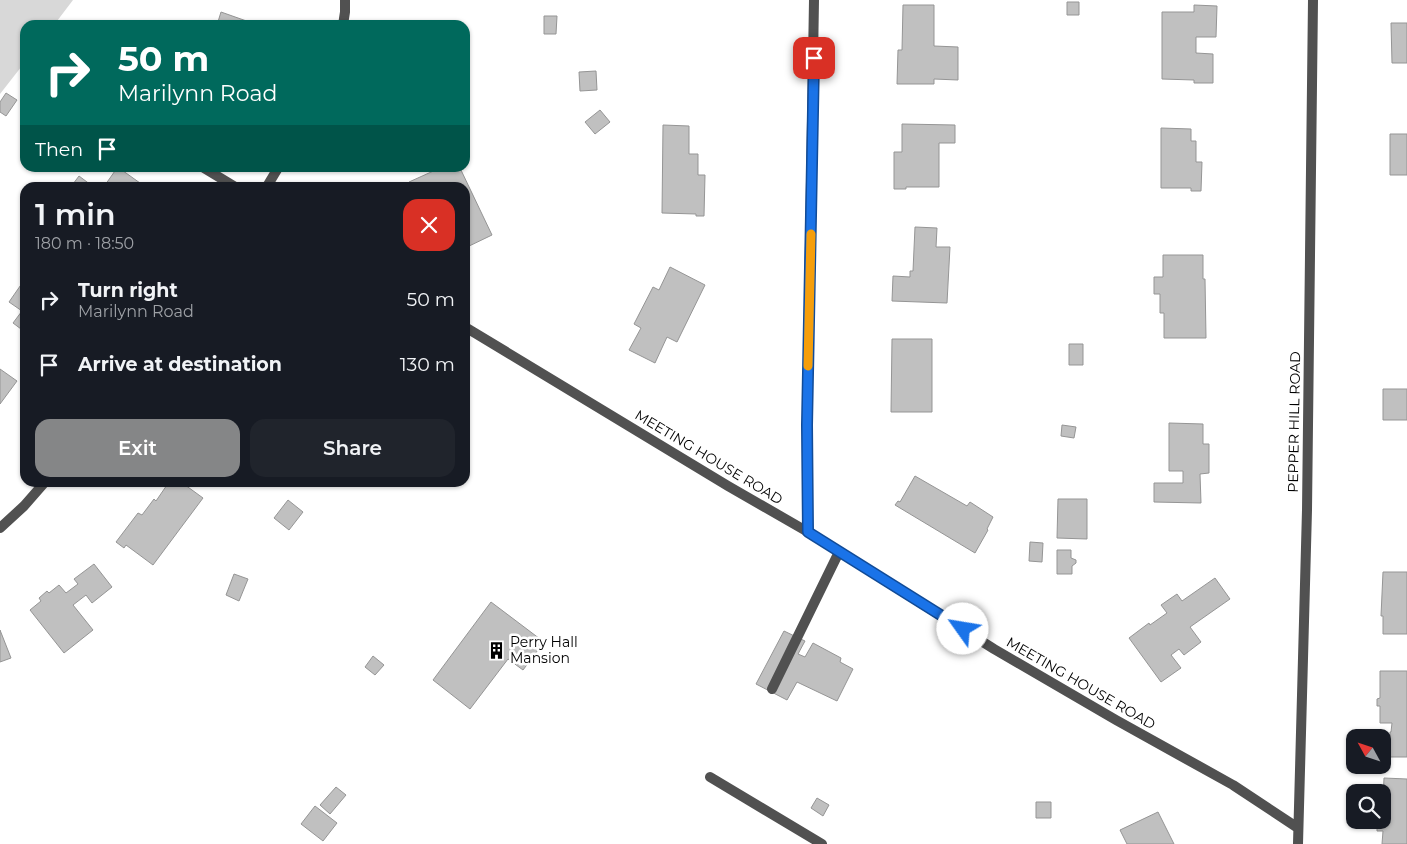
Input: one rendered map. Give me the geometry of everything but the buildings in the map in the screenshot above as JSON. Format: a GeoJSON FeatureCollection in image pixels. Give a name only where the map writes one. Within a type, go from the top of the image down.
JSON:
{"type":"FeatureCollection","features":[{"type":"Feature","properties":{"kind":"street"},"geometry":{"type":"LineString","coordinates":[[344,20],[345,0]]}},
{"type":"Feature","properties":{"kind":"street"},"geometry":{"type":"LineString","coordinates":[[808,532],[807,425],[814,0]]}},
{"type":"Feature","properties":{"kind":"street","name":"PEPPER HILL ROAD"},"geometry":{"type":"LineString","coordinates":[[1298,844],[1307,510],[1313,0]]}},
{"type":"Feature","properties":{"kind":"street"},"geometry":{"type":"LineString","coordinates":[[211,172],[227,182]]}},
{"type":"Feature","properties":{"kind":"street","name":"MEETING HOUSE ROAD"},"geometry":{"type":"LineString","coordinates":[[470,330],[808,532],[994,648],[1116,720],[1233,785],[1298,828]]}},
{"type":"Feature","properties":{"kind":"street"},"geometry":{"type":"LineString","coordinates":[[0,528],[24,506],[41,487]]}},
{"type":"Feature","properties":{"kind":"street"},"geometry":{"type":"LineString","coordinates":[[772,689],[840,552]]}},
{"type":"Feature","properties":{"kind":"street"},"geometry":{"type":"LineString","coordinates":[[710,777],[822,844]]}},
{"type":"Feature","properties":{"kind":"shaded area"},"geometry":{"type":"Polygon","coordinates":[[[0,0],[73,0],[58,20],[20,20],[20,68],[0,94],[0,0]]]}},
{"type":"Feature","properties":{"kind":"slow traffic"},"geometry":{"type":"LineString","coordinates":[[808,366],[811,234]]}},
{"type":"Feature","properties":{"kind":"place","name":"Perry Hall Mansion"},"geometry":{"type":"Point","coordinates":[496,650]}},
{"type":"Feature","properties":{"kind":"route"},"geometry":{"type":"LineString","coordinates":[[814,58],[807,425],[808,532],[963,629]]}}]}
